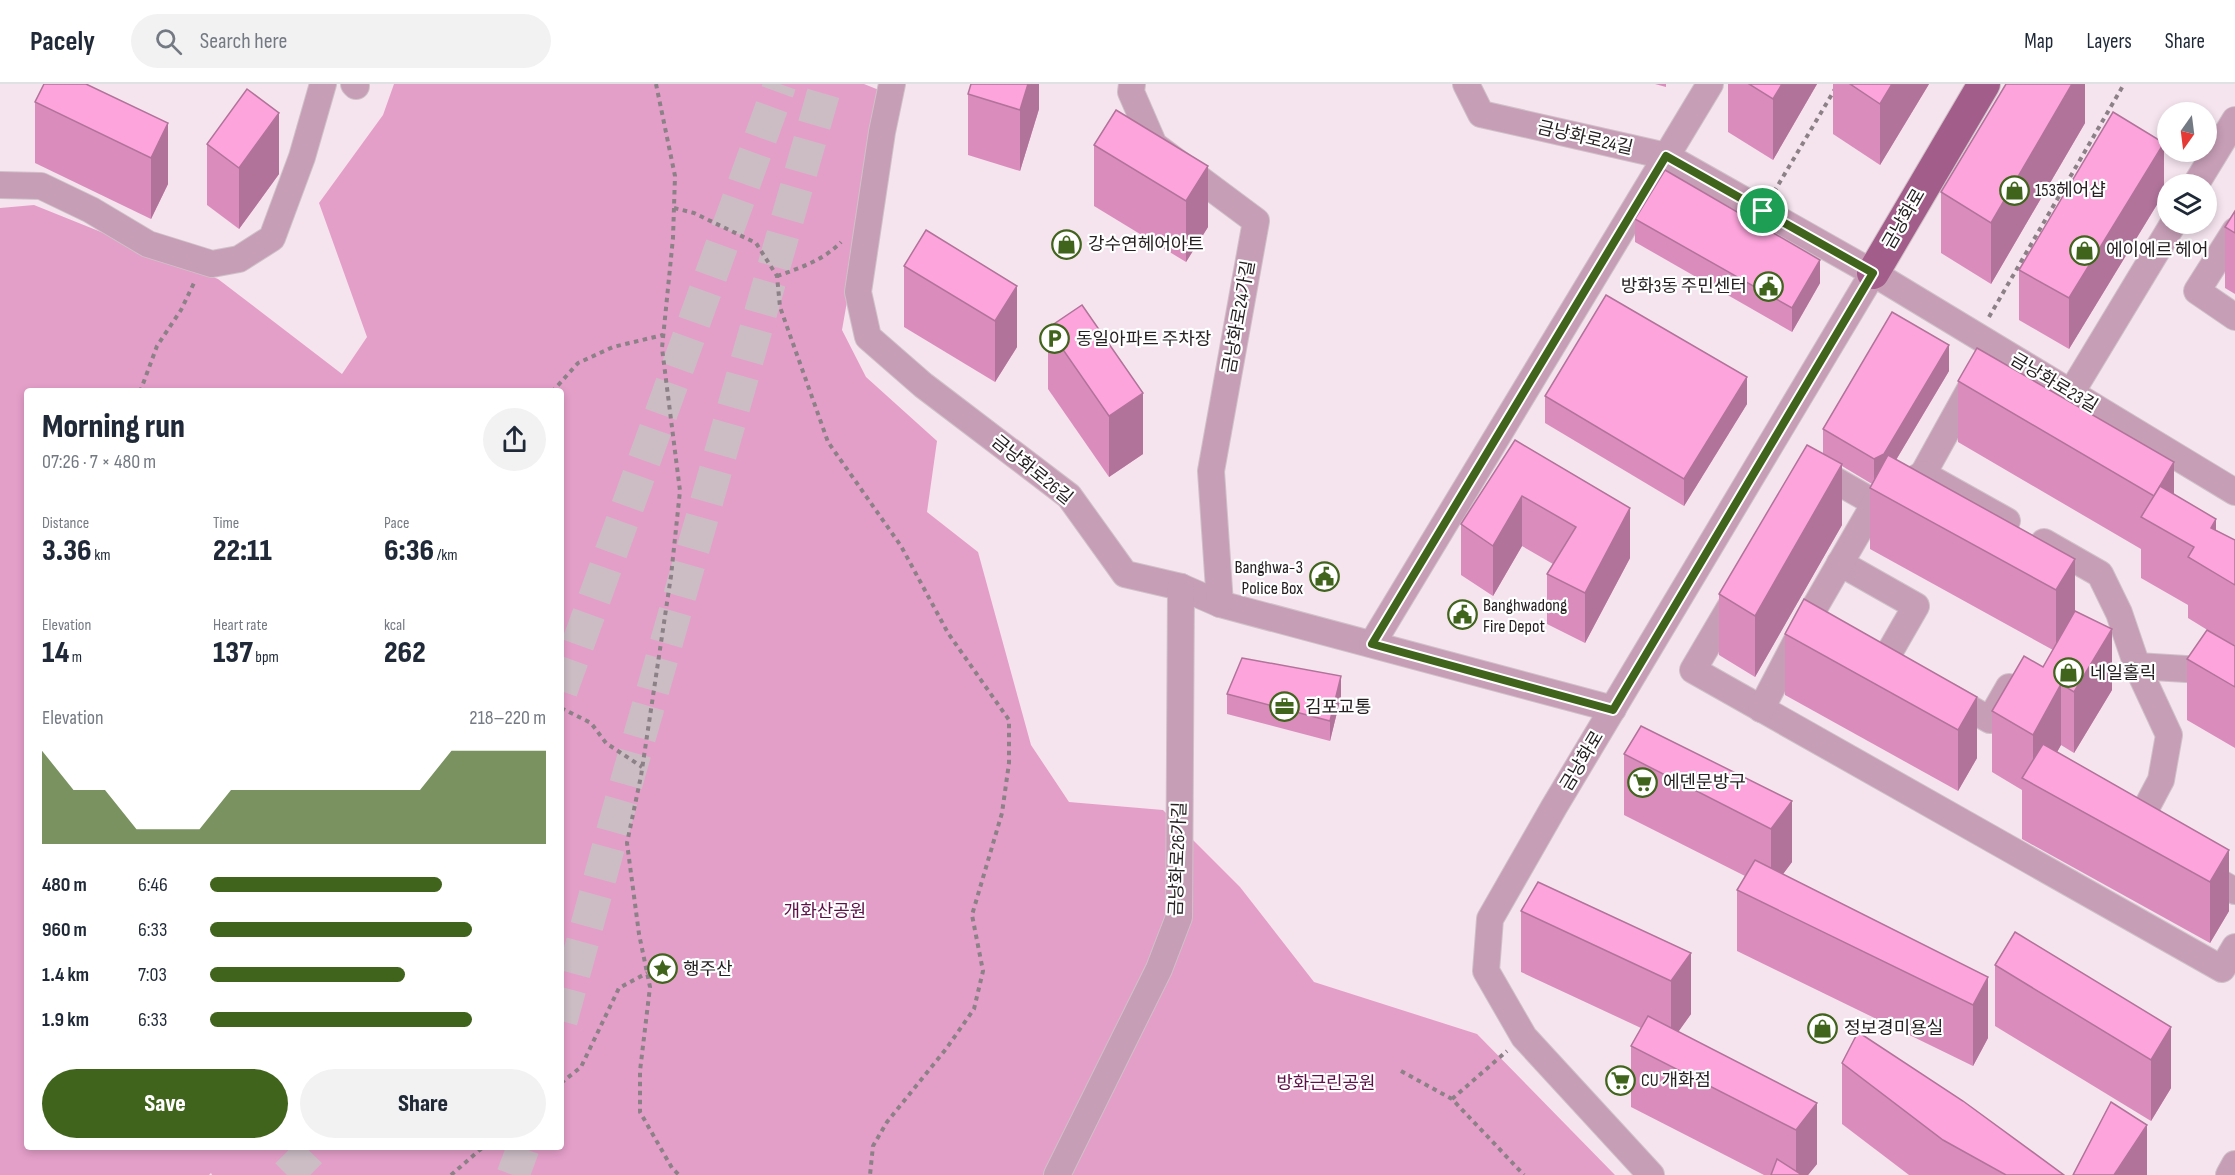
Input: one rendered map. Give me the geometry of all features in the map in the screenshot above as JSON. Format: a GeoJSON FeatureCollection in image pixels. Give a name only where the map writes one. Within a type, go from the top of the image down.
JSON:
{"type":"FeatureCollection","features":[{"type":"Feature","properties":{"kind":"main road","name":"금낭화로"},"geometry":{"type":"LineString","coordinates":[[1873,273],[1984,84]]}},
{"type":"Feature","properties":{"kind":"street"},"geometry":{"type":"LineString","coordinates":[[0,185],[40,186],[92,210],[148,244],[197,260],[212,264],[239,259],[272,238],[302,157],[323,84]]}},
{"type":"Feature","properties":{"kind":"street","name":"금낭화로26길"},"geometry":{"type":"LineString","coordinates":[[892,84],[882,132],[858,292],[868,337],[923,385],[1070,496],[1125,573],[1181,587],[1220,604],[1613,710]]}},
{"type":"Feature","properties":{"kind":"street","name":"금낭화로24길"},"geometry":{"type":"LineString","coordinates":[[1466,84],[1481,114],[1666,156],[1873,273]]}},
{"type":"Feature","properties":{"kind":"street"},"geometry":{"type":"LineString","coordinates":[[1372,644],[1710,84]]}},
{"type":"Feature","properties":{"kind":"street","name":"금낭화로24가길"},"geometry":{"type":"LineString","coordinates":[[1128,87],[1154,145],[1256,221],[1211,471],[1220,604]]}},
{"type":"Feature","properties":{"kind":"street"},"geometry":{"type":"LineString","coordinates":[[2202,174],[2235,120]]}},
{"type":"Feature","properties":{"kind":"street"},"geometry":{"type":"LineString","coordinates":[[2235,231],[2197,291],[2235,317]]}},
{"type":"Feature","properties":{"kind":"street"},"geometry":{"type":"LineString","coordinates":[[2071,393],[2167,234]]}},
{"type":"Feature","properties":{"kind":"street","name":"금낭화로23길"},"geometry":{"type":"LineString","coordinates":[[1873,273],[2071,393],[2233,487]]}},
{"type":"Feature","properties":{"kind":"street","name":"금낭화로"},"geometry":{"type":"LineString","coordinates":[[1651,1175],[1524,1037],[1486,971],[1490,919],[1873,273]]}},
{"type":"Feature","properties":{"kind":"street"},"geometry":{"type":"LineString","coordinates":[[1761,709],[1819,622],[1840,563],[1875,503],[1923,474],[1986,341]]}},
{"type":"Feature","properties":{"kind":"street"},"geometry":{"type":"LineString","coordinates":[[1801,487],[1813,466],[1875,503]]}},
{"type":"Feature","properties":{"kind":"street"},"geometry":{"type":"LineString","coordinates":[[1923,474],[2100,574],[2119,613],[2137,666],[2169,735],[2162,780],[2133,833],[2235,891]]}},
{"type":"Feature","properties":{"kind":"street"},"geometry":{"type":"LineString","coordinates":[[1840,563],[1916,606],[1895,665],[1990,720],[2015,677]]}},
{"type":"Feature","properties":{"kind":"street"},"geometry":{"type":"LineString","coordinates":[[1747,578],[1693,670],[2222,969],[2235,947]]}},
{"type":"Feature","properties":{"kind":"street","name":"금낭화로26가길"},"geometry":{"type":"LineString","coordinates":[[1058,1175],[1159,969],[1179,917],[1181,587]]}},
{"type":"Feature","properties":{"kind":"street"},"geometry":{"type":"LineString","coordinates":[[2137,666],[2235,672]]}},
{"type":"Feature","properties":{"kind":"street"},"geometry":{"type":"LineString","coordinates":[[2229,1175],[2235,1164]]}},
{"type":"Feature","properties":{"kind":"path"},"geometry":{"type":"LineString","coordinates":[[656,84],[675,176],[662,348],[680,491],[671,576],[642,767],[627,843],[639,934],[650,987],[640,1071],[640,1112],[672,1168],[680,1175]]}},
{"type":"Feature","properties":{"kind":"path"},"geometry":{"type":"LineString","coordinates":[[1763,211],[1838,84]]}},
{"type":"Feature","properties":{"kind":"path"},"geometry":{"type":"LineString","coordinates":[[1986,341],[2124,84]]}},
{"type":"Feature","properties":{"kind":"path"},"geometry":{"type":"LineString","coordinates":[[674,208],[694,213],[756,243],[777,276],[780,307],[828,441],[901,546],[948,633],[1009,720],[1009,763],[1002,813],[972,915],[983,971],[974,1009],[887,1122],[873,1146],[870,1175]]}},
{"type":"Feature","properties":{"kind":"path"},"geometry":{"type":"LineString","coordinates":[[777,276],[805,266],[832,252],[870,213]]}},
{"type":"Feature","properties":{"kind":"path"},"geometry":{"type":"LineString","coordinates":[[141,388],[157,346],[194,286],[197,260]]}},
{"type":"Feature","properties":{"kind":"path"},"geometry":{"type":"LineString","coordinates":[[556,388],[578,363],[613,347],[663,335]]}},
{"type":"Feature","properties":{"kind":"path"},"geometry":{"type":"LineString","coordinates":[[564,710],[591,723],[606,742],[642,767]]}},
{"type":"Feature","properties":{"kind":"path"},"geometry":{"type":"LineString","coordinates":[[564,1080],[581,1066],[619,988],[647,973]]}},
{"type":"Feature","properties":{"kind":"path"},"geometry":{"type":"LineString","coordinates":[[1452,1099],[1524,1037]]}},
{"type":"Feature","properties":{"kind":"path"},"geometry":{"type":"LineString","coordinates":[[1401,1071],[1452,1099],[1524,1175]]}},
{"type":"Feature","properties":{"kind":"path"},"geometry":{"type":"LineString","coordinates":[[451,1175],[480,1150]]}},
{"type":"Feature","properties":{"kind":"green space","name":"개화산공원"},"geometry":{"type":"Polygon","coordinates":[[[394,84],[864,84],[884,92],[842,330],[866,377],[937,441],[927,512],[978,552],[1031,745],[1069,802],[1163,810],[1240,887],[1314,982],[1477,1034],[1615,1175],[212,1175],[211,1173],[209,1175],[0,1175],[0,208],[34,205],[218,279],[342,374],[367,337],[319,203],[383,115],[394,84]]]}},
{"type":"Feature","properties":{"kind":"building"},"geometry":{"type":"Polygon","coordinates":[[[44,84],[86,84],[168,123],[151,158],[35,102],[44,84]]]}},
{"type":"Feature","properties":{"kind":"building"},"geometry":{"type":"Polygon","coordinates":[[[971,84],[1028,84],[1020,110],[968,94],[971,84]]]}},
{"type":"Feature","properties":{"kind":"building"},"geometry":{"type":"Polygon","coordinates":[[[1749,84],[1782,84],[1773,99],[1749,84]]]}},
{"type":"Feature","properties":{"kind":"building"},"geometry":{"type":"Polygon","coordinates":[[[1850,84],[1892,84],[1880,104],[1850,84]]]}},
{"type":"Feature","properties":{"kind":"building"},"geometry":{"type":"Polygon","coordinates":[[[2006,84],[2072,84],[1991,223],[1941,192],[2006,84]]]}},
{"type":"Feature","properties":{"kind":"building"},"geometry":{"type":"Polygon","coordinates":[[[247,89],[279,113],[239,168],[207,144],[247,89]]]}},
{"type":"Feature","properties":{"kind":"building"},"geometry":{"type":"Polygon","coordinates":[[[1116,110],[1208,166],[1186,201],[1094,145],[1116,110]]]}},
{"type":"Feature","properties":{"kind":"building"},"geometry":{"type":"Polygon","coordinates":[[[2113,112],[2157,139],[2157,154],[2069,298],[2019,270],[2113,112]]]}},
{"type":"Feature","properties":{"kind":"building"},"geometry":{"type":"Polygon","coordinates":[[[1665,170],[1820,260],[1792,308],[1635,219],[1665,170]]]}},
{"type":"Feature","properties":{"kind":"building"},"geometry":{"type":"Polygon","coordinates":[[[2235,211],[2235,233],[2225,227],[2235,211]]]}},
{"type":"Feature","properties":{"kind":"building"},"geometry":{"type":"Polygon","coordinates":[[[926,230],[1017,286],[995,321],[904,266],[926,230]]]}},
{"type":"Feature","properties":{"kind":"building"},"geometry":{"type":"Polygon","coordinates":[[[1606,295],[1747,377],[1684,479],[1545,396],[1606,295]]]}},
{"type":"Feature","properties":{"kind":"building"},"geometry":{"type":"Polygon","coordinates":[[[1082,305],[1143,393],[1109,416],[1048,328],[1082,305]]]}},
{"type":"Feature","properties":{"kind":"building"},"geometry":{"type":"Polygon","coordinates":[[[1892,312],[1949,345],[1884,454],[1874,459],[1823,429],[1892,312]]]}},
{"type":"Feature","properties":{"kind":"building"},"geometry":{"type":"Polygon","coordinates":[[[1977,348],[2174,462],[2154,496],[1958,381],[1977,348]]]}},
{"type":"Feature","properties":{"kind":"building"},"geometry":{"type":"Polygon","coordinates":[[[1515,440],[1630,508],[1585,593],[1547,574],[1576,527],[1522,496],[1493,546],[1461,524],[1515,440]]]}},
{"type":"Feature","properties":{"kind":"building"},"geometry":{"type":"Polygon","coordinates":[[[1807,445],[1842,464],[1755,616],[1719,594],[1807,445]]]}},
{"type":"Feature","properties":{"kind":"building"},"geometry":{"type":"Polygon","coordinates":[[[1888,455],[2075,559],[2056,590],[1870,488],[1888,455]]]}},
{"type":"Feature","properties":{"kind":"building"},"geometry":{"type":"Polygon","coordinates":[[[2160,486],[2216,519],[2211,528],[2235,540],[2235,585],[2188,557],[2194,547],[2141,517],[2160,486]]]}},
{"type":"Feature","properties":{"kind":"building"},"geometry":{"type":"Polygon","coordinates":[[[1804,599],[1977,697],[1958,730],[1785,634],[1804,599]]]}},
{"type":"Feature","properties":{"kind":"building"},"geometry":{"type":"Polygon","coordinates":[[[2075,611],[2112,629],[2074,692],[2061,684],[2033,735],[1992,711],[2024,656],[2043,667],[2075,611]]]}},
{"type":"Feature","properties":{"kind":"building"},"geometry":{"type":"Polygon","coordinates":[[[2207,630],[2235,646],[2235,687],[2187,659],[2207,630]]]}},
{"type":"Feature","properties":{"kind":"building"},"geometry":{"type":"Polygon","coordinates":[[[1242,658],[1341,676],[1330,721],[1227,694],[1242,658]]]}},
{"type":"Feature","properties":{"kind":"building"},"geometry":{"type":"Polygon","coordinates":[[[1641,726],[1792,801],[1771,829],[1624,754],[1641,726]]]}},
{"type":"Feature","properties":{"kind":"building"},"geometry":{"type":"Polygon","coordinates":[[[2043,744],[2229,850],[2210,882],[2022,778],[2043,744]]]}},
{"type":"Feature","properties":{"kind":"building"},"geometry":{"type":"Polygon","coordinates":[[[1755,860],[1988,977],[1973,1005],[1737,890],[1755,860]]]}},
{"type":"Feature","properties":{"kind":"building"},"geometry":{"type":"Polygon","coordinates":[[[1538,882],[1691,953],[1671,981],[1521,911],[1538,882]]]}},
{"type":"Feature","properties":{"kind":"building"},"geometry":{"type":"Polygon","coordinates":[[[2015,932],[2171,1027],[2151,1060],[1995,965],[2015,932]]]}},
{"type":"Feature","properties":{"kind":"building"},"geometry":{"type":"Polygon","coordinates":[[[1648,1016],[1817,1103],[1796,1130],[1631,1046],[1648,1016]]]}},
{"type":"Feature","properties":{"kind":"building"},"geometry":{"type":"Polygon","coordinates":[[[1858,1032],[1963,1101],[2064,1175],[2006,1175],[1943,1140],[1842,1063],[1858,1032]]]}},
{"type":"Feature","properties":{"kind":"building"},"geometry":{"type":"Polygon","coordinates":[[[2111,1102],[2147,1125],[2114,1175],[2073,1175],[2111,1102]]]}},
{"type":"Feature","properties":{"kind":"building"},"geometry":{"type":"Polygon","coordinates":[[[1777,1159],[1802,1175],[1771,1175],[1777,1159]]]}},
{"type":"Feature","properties":{"kind":"tunnel"},"geometry":{"type":"LineString","coordinates":[[564,683],[780,84]]}},
{"type":"Feature","properties":{"kind":"tunnel"},"geometry":{"type":"LineString","coordinates":[[564,1010],[616,819],[826,84]]}},
{"type":"Feature","properties":{"kind":"tunnel"},"geometry":{"type":"LineString","coordinates":[[287,1175],[312,1150]]}},
{"type":"Feature","properties":{"kind":"tunnel"},"geometry":{"type":"LineString","coordinates":[[513,1175],[522,1150]]}},
{"type":"Feature","properties":{"kind":"place","name":"153헤어샵"},"geometry":{"type":"Point","coordinates":[2014,190]}},
{"type":"Feature","properties":{"kind":"place","name":"강수연헤어아트"},"geometry":{"type":"Point","coordinates":[1067,244]}},
{"type":"Feature","properties":{"kind":"place","name":"에이에르 헤어"},"geometry":{"type":"Point","coordinates":[2085,250]}},
{"type":"Feature","properties":{"kind":"place","name":"방화3동 주민센터"},"geometry":{"type":"Point","coordinates":[1768,286]}},
{"type":"Feature","properties":{"kind":"place","name":"동일아파트 주차장"},"geometry":{"type":"Point","coordinates":[1055,339]}},
{"type":"Feature","properties":{"kind":"place","name":"Banghwa-3 Police Box"},"geometry":{"type":"Point","coordinates":[1324,577]}},
{"type":"Feature","properties":{"kind":"place","name":"Banghwadong Fire Depot"},"geometry":{"type":"Point","coordinates":[1462,615]}},
{"type":"Feature","properties":{"kind":"place","name":"네일홀릭"},"geometry":{"type":"Point","coordinates":[2069,673]}},
{"type":"Feature","properties":{"kind":"place","name":"김포교통"},"geometry":{"type":"Point","coordinates":[1284,707]}},
{"type":"Feature","properties":{"kind":"place","name":"에덴문방구"},"geometry":{"type":"Point","coordinates":[1642,782]}},
{"type":"Feature","properties":{"kind":"place","name":"행주산"},"geometry":{"type":"Point","coordinates":[662,969]}},
{"type":"Feature","properties":{"kind":"place","name":"정보경미용실"},"geometry":{"type":"Point","coordinates":[1823,1028]}},
{"type":"Feature","properties":{"kind":"place","name":"CU 개화점"},"geometry":{"type":"Point","coordinates":[1620,1080]}},
{"type":"Feature","properties":{"kind":"route"},"geometry":{"type":"LineString","coordinates":[[1666,156],[1763,211],[1873,273],[1613,710],[1372,644],[1666,156]]}},
{"type":"Feature","properties":{"kind":"park label","name":"방화근린공원"},"geometry":{"type":"Point","coordinates":[1326,1083]}}]}
